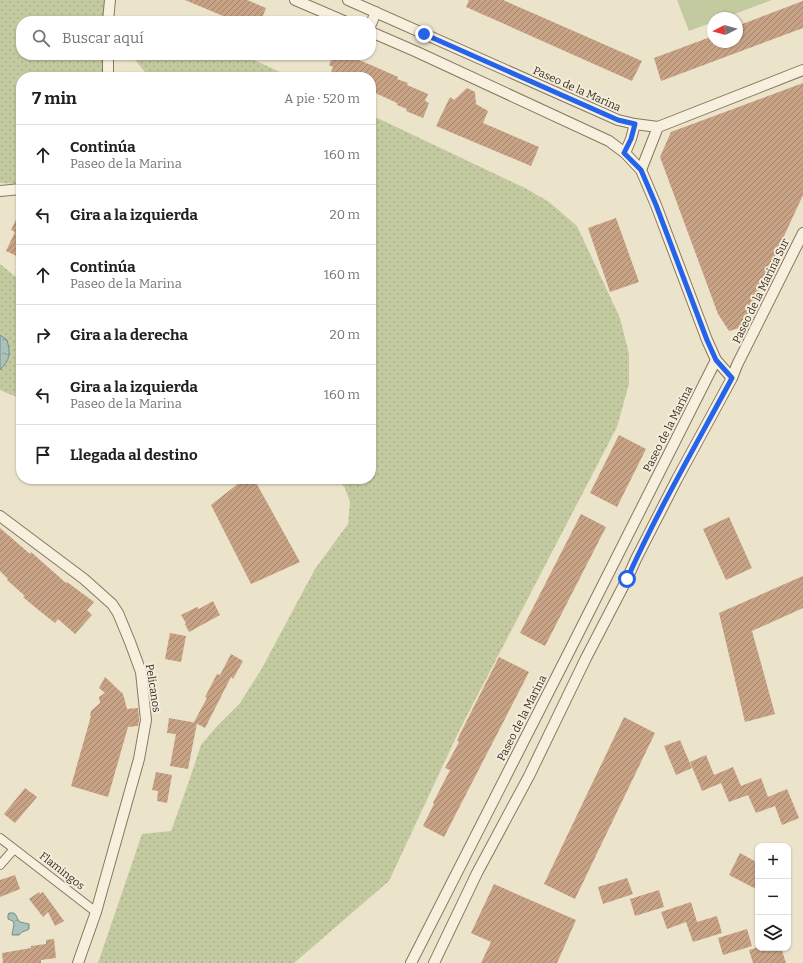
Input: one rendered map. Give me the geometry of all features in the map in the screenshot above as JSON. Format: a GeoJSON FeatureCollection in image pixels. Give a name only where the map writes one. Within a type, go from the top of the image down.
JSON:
{"type":"FeatureCollection","features":[{"type":"Feature","properties":{"kind":"street"},"geometry":{"type":"LineString","coordinates":[[108,16],[110,0]]}},
{"type":"Feature","properties":{"kind":"street"},"geometry":{"type":"LineString","coordinates":[[295,0],[332,16]]}},
{"type":"Feature","properties":{"kind":"street","name":"Paseo de la Marina"},"geometry":{"type":"LineString","coordinates":[[348,0],[611,117],[635,124],[658,127],[803,70]]}},
{"type":"Feature","properties":{"kind":"street"},"geometry":{"type":"LineString","coordinates":[[374,16],[376,12]]}},
{"type":"Feature","properties":{"kind":"street"},"geometry":{"type":"LineString","coordinates":[[376,34],[609,141],[624,153],[641,170],[656,205],[707,340],[716,360],[732,378],[636,558],[529,776],[477,873],[434,963]]}},
{"type":"Feature","properties":{"kind":"street"},"geometry":{"type":"LineString","coordinates":[[108,60],[108,72]]}},
{"type":"Feature","properties":{"kind":"street"},"geometry":{"type":"LineString","coordinates":[[624,153],[631,139],[635,124]]}},
{"type":"Feature","properties":{"kind":"street"},"geometry":{"type":"LineString","coordinates":[[641,170],[658,127]]}},
{"type":"Feature","properties":{"kind":"street"},"geometry":{"type":"LineString","coordinates":[[0,191],[16,189]]}},
{"type":"Feature","properties":{"kind":"street","name":"Paseo de la Marina Sur"},"geometry":{"type":"LineString","coordinates":[[732,378],[803,233]]}},
{"type":"Feature","properties":{"kind":"street","name":"Paseo de la Marina"},"geometry":{"type":"LineString","coordinates":[[411,963],[716,360]]}},
{"type":"Feature","properties":{"kind":"street","name":"Pelicanos"},"geometry":{"type":"LineString","coordinates":[[0,516],[84,579],[112,604],[118,613],[141,672],[146,720],[139,759],[96,912],[78,963]]}},
{"type":"Feature","properties":{"kind":"street"},"geometry":{"type":"LineString","coordinates":[[570,650],[586,658]]}},
{"type":"Feature","properties":{"kind":"street","name":"Flamingos"},"geometry":{"type":"LineString","coordinates":[[0,838],[96,912]]}},
{"type":"Feature","properties":{"kind":"street"},"geometry":{"type":"LineString","coordinates":[[0,865],[14,849]]}},
{"type":"Feature","properties":{"kind":"green space"},"geometry":{"type":"Polygon","coordinates":[[[0,0],[109,0],[107,16],[16,16],[16,60],[106,60],[106,72],[16,72],[16,184],[0,183],[0,0]]]}},
{"type":"Feature","properties":{"kind":"green space"},"geometry":{"type":"Polygon","coordinates":[[[677,0],[772,0],[740,12],[707,12],[707,24],[689,31],[677,0]]]}},
{"type":"Feature","properties":{"kind":"green space"},"geometry":{"type":"Polygon","coordinates":[[[135,60],[254,60],[280,72],[145,72],[135,60]]]}},
{"type":"Feature","properties":{"kind":"green space"},"geometry":{"type":"Polygon","coordinates":[[[376,117],[525,188],[549,202],[577,226],[620,318],[629,354],[629,384],[617,427],[459,731],[389,881],[294,963],[98,963],[142,834],[171,831],[201,745],[217,726],[240,703],[261,670],[315,569],[348,524],[350,502],[345,488],[341,484],[376,484],[376,117]]]}},
{"type":"Feature","properties":{"kind":"green space"},"geometry":{"type":"Polygon","coordinates":[[[0,264],[16,277],[16,397],[0,390],[0,264]]]}},
{"type":"Feature","properties":{"kind":"water"},"geometry":{"type":"Polygon","coordinates":[[[0,335],[7,340],[9,356],[8,360],[0,370],[0,335]]]}},
{"type":"Feature","properties":{"kind":"water"},"geometry":{"type":"Polygon","coordinates":[[[9,913],[14,913],[20,922],[29,924],[29,929],[19,935],[12,935],[14,924],[13,921],[8,919],[9,913]]]}},
{"type":"Feature","properties":{"kind":"building"},"geometry":{"type":"Polygon","coordinates":[[[185,0],[247,0],[266,8],[263,16],[223,16],[185,0]]]}},
{"type":"Feature","properties":{"kind":"building"},"geometry":{"type":"Polygon","coordinates":[[[469,0],[503,0],[642,61],[632,81],[466,7],[469,0]]]}},
{"type":"Feature","properties":{"kind":"building"},"geometry":{"type":"Polygon","coordinates":[[[803,1],[803,28],[661,81],[654,58],[707,38],[707,48],[743,48],[743,24],[803,1]]]}},
{"type":"Feature","properties":{"kind":"building"},"geometry":{"type":"Polygon","coordinates":[[[331,60],[358,60],[398,77],[397,79],[408,83],[407,85],[428,94],[425,101],[429,103],[423,118],[406,111],[407,109],[397,105],[397,103],[376,93],[376,72],[331,72],[333,67],[329,65],[331,60]]]}},
{"type":"Feature","properties":{"kind":"building"},"geometry":{"type":"Polygon","coordinates":[[[803,83],[803,195],[742,327],[729,331],[718,314],[660,157],[671,132],[803,83]]]}},
{"type":"Feature","properties":{"kind":"building"},"geometry":{"type":"Polygon","coordinates":[[[467,88],[475,92],[476,104],[488,111],[483,123],[539,147],[531,166],[436,126],[450,97],[454,100],[467,88]]]}},
{"type":"Feature","properties":{"kind":"building"},"geometry":{"type":"Polygon","coordinates":[[[616,218],[639,282],[610,292],[588,228],[616,218]]]}},
{"type":"Feature","properties":{"kind":"building"},"geometry":{"type":"Polygon","coordinates":[[[16,220],[16,256],[6,251],[15,232],[11,230],[16,220]]]}},
{"type":"Feature","properties":{"kind":"building"},"geometry":{"type":"Polygon","coordinates":[[[619,435],[646,449],[617,507],[590,493],[619,435]]]}},
{"type":"Feature","properties":{"kind":"building"},"geometry":{"type":"Polygon","coordinates":[[[238,484],[257,484],[300,562],[251,584],[211,505],[238,484]]]}},
{"type":"Feature","properties":{"kind":"building"},"geometry":{"type":"Polygon","coordinates":[[[581,514],[606,527],[545,646],[520,633],[581,514]]]}},
{"type":"Feature","properties":{"kind":"building"},"geometry":{"type":"Polygon","coordinates":[[[729,517],[752,568],[726,580],[703,529],[729,517]]]}},
{"type":"Feature","properties":{"kind":"building"},"geometry":{"type":"Polygon","coordinates":[[[0,528],[30,554],[31,552],[66,583],[67,582],[94,602],[87,610],[92,615],[75,634],[58,619],[55,623],[36,608],[23,597],[25,596],[7,580],[8,579],[0,571],[0,528]]]}},
{"type":"Feature","properties":{"kind":"building"},"geometry":{"type":"Polygon","coordinates":[[[803,576],[803,608],[752,631],[775,714],[745,722],[719,613],[803,576]]]}},
{"type":"Feature","properties":{"kind":"building"},"geometry":{"type":"Polygon","coordinates":[[[213,601],[220,615],[189,632],[181,615],[197,607],[199,609],[213,601]]]}},
{"type":"Feature","properties":{"kind":"building"},"geometry":{"type":"Polygon","coordinates":[[[170,633],[186,636],[181,662],[165,659],[170,633]]]}},
{"type":"Feature","properties":{"kind":"building"},"geometry":{"type":"Polygon","coordinates":[[[231,654],[243,661],[233,679],[231,677],[205,728],[194,722],[207,698],[205,697],[217,674],[220,675],[231,654]]]}},
{"type":"Feature","properties":{"kind":"building"},"geometry":{"type":"Polygon","coordinates":[[[499,657],[529,672],[444,837],[423,826],[450,770],[445,768],[459,742],[457,740],[499,657]]]}},
{"type":"Feature","properties":{"kind":"building"},"geometry":{"type":"Polygon","coordinates":[[[105,677],[123,694],[127,709],[138,708],[139,720],[138,726],[128,727],[108,797],[71,786],[91,716],[91,711],[100,703],[99,697],[105,693],[99,688],[105,677]]]}},
{"type":"Feature","properties":{"kind":"building"},"geometry":{"type":"Polygon","coordinates":[[[624,717],[655,733],[575,899],[544,884],[624,717]]]}},
{"type":"Feature","properties":{"kind":"building"},"geometry":{"type":"Polygon","coordinates":[[[169,718],[197,723],[188,769],[170,766],[176,734],[167,733],[169,718]]]}},
{"type":"Feature","properties":{"kind":"building"},"geometry":{"type":"Polygon","coordinates":[[[680,740],[692,768],[676,775],[664,746],[680,740]]]}},
{"type":"Feature","properties":{"kind":"building"},"geometry":{"type":"Polygon","coordinates":[[[706,755],[714,775],[733,767],[741,786],[761,778],[768,797],[787,789],[799,818],[782,825],[775,806],[756,813],[748,795],[729,802],[721,783],[702,791],[690,762],[706,755]]]}},
{"type":"Feature","properties":{"kind":"building"},"geometry":{"type":"Polygon","coordinates":[[[156,772],[172,775],[167,803],[157,801],[158,791],[152,790],[156,772]]]}},
{"type":"Feature","properties":{"kind":"building"},"geometry":{"type":"Polygon","coordinates":[[[25,788],[37,797],[15,823],[4,814],[25,788]]]}},
{"type":"Feature","properties":{"kind":"building"},"geometry":{"type":"Polygon","coordinates":[[[740,853],[755,861],[755,888],[729,875],[740,853]]]}},
{"type":"Feature","properties":{"kind":"building"},"geometry":{"type":"Polygon","coordinates":[[[15,875],[20,889],[0,897],[0,880],[15,875]]]}},
{"type":"Feature","properties":{"kind":"building"},"geometry":{"type":"Polygon","coordinates":[[[627,878],[633,894],[603,904],[598,887],[627,878]]]}},
{"type":"Feature","properties":{"kind":"building"},"geometry":{"type":"Polygon","coordinates":[[[494,884],[576,920],[557,963],[481,963],[491,942],[471,933],[494,884]]]}},
{"type":"Feature","properties":{"kind":"building"},"geometry":{"type":"Polygon","coordinates":[[[659,890],[664,907],[635,916],[630,899],[659,890]]]}},
{"type":"Feature","properties":{"kind":"building"},"geometry":{"type":"Polygon","coordinates":[[[39,892],[40,894],[43,892],[64,921],[55,926],[48,912],[43,917],[29,899],[39,892]]]}},
{"type":"Feature","properties":{"kind":"building"},"geometry":{"type":"Polygon","coordinates":[[[691,902],[697,922],[717,916],[722,933],[693,942],[686,922],[667,929],[661,912],[691,902]]]}},
{"type":"Feature","properties":{"kind":"building"},"geometry":{"type":"Polygon","coordinates":[[[747,929],[752,946],[723,955],[718,938],[747,929]]]}},
{"type":"Feature","properties":{"kind":"building"},"geometry":{"type":"Polygon","coordinates":[[[54,939],[56,958],[41,960],[41,963],[3,963],[2,953],[46,944],[46,940],[54,939]]]}},
{"type":"Feature","properties":{"kind":"building"},"geometry":{"type":"Polygon","coordinates":[[[755,948],[755,951],[782,951],[786,963],[753,963],[749,950],[755,948]]]}},
{"type":"Feature","properties":{"kind":"route"},"geometry":{"type":"LineString","coordinates":[[424,34],[618,120],[635,124],[631,139],[624,153],[641,170],[656,205],[707,340],[716,360],[732,378],[677,479],[636,558],[627,579]]}}]}
